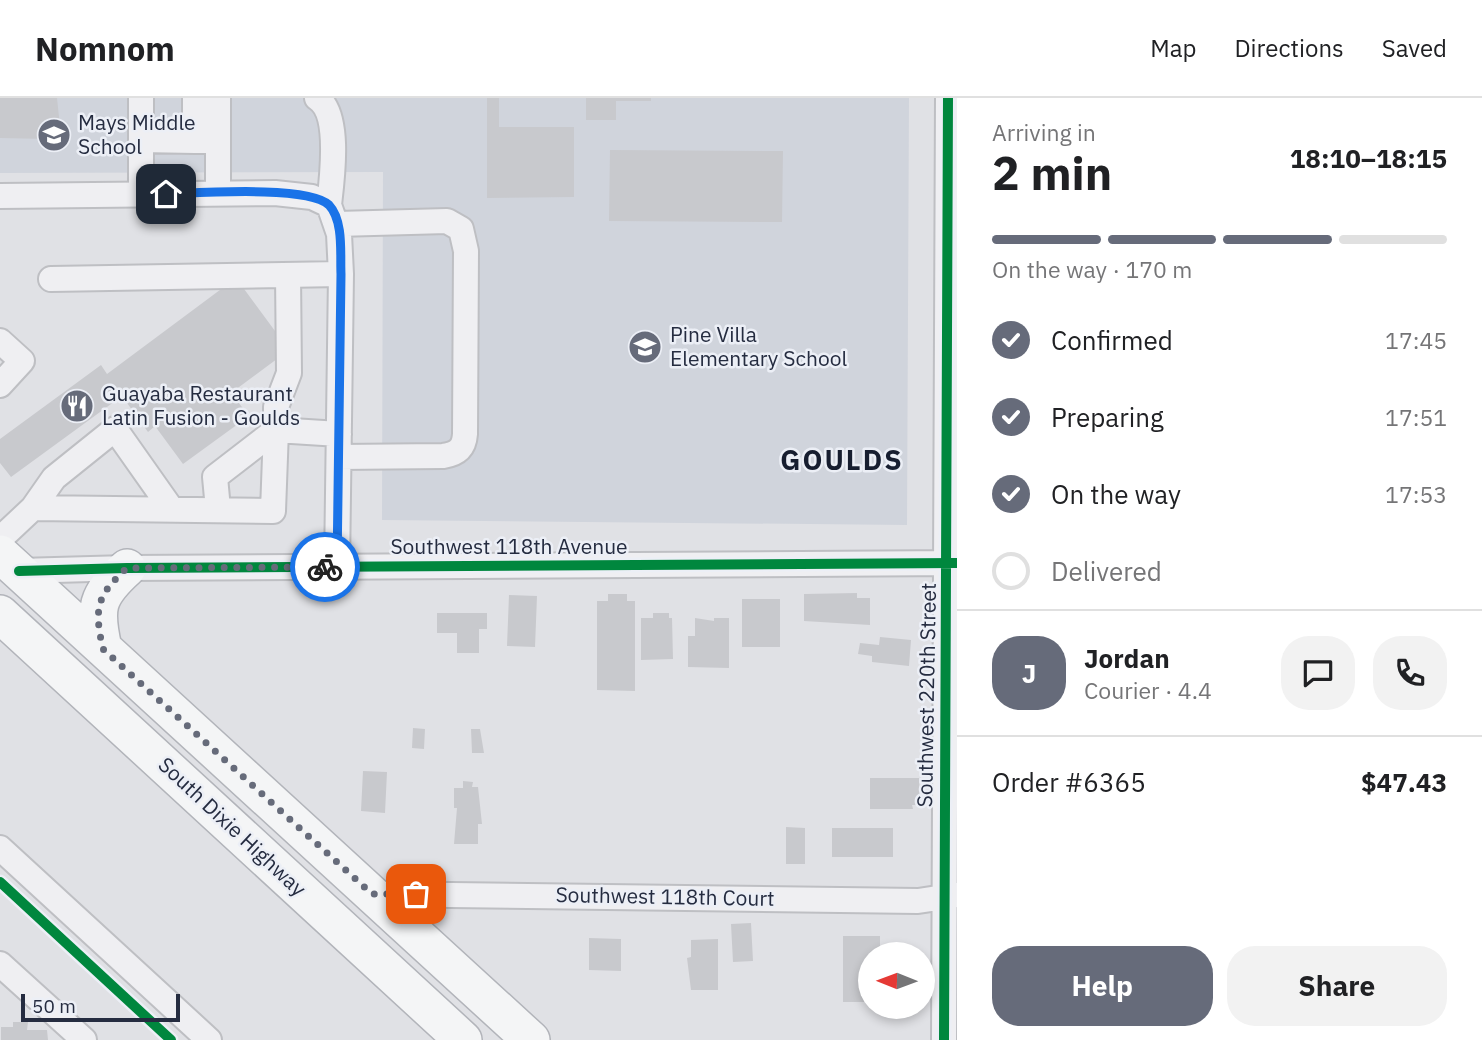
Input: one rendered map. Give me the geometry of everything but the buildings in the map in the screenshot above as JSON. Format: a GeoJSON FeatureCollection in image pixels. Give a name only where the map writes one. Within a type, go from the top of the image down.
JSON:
{"type":"FeatureCollection","features":[{"type":"Feature","properties":{"kind":"highway","name":"South Dixie Highway"},"geometry":{"type":"LineString","coordinates":[[9,563],[531,1040]]}},
{"type":"Feature","properties":{"kind":"highway"},"geometry":{"type":"LineString","coordinates":[[103,649],[97,617],[99,603],[111,583],[127,568]]}},
{"type":"Feature","properties":{"kind":"highway","name":"South Dixie Highway"},"geometry":{"type":"LineString","coordinates":[[0,614],[463,1040]]}},
{"type":"Feature","properties":{"kind":"highway"},"geometry":{"type":"LineString","coordinates":[[111,716],[163,735],[331,891],[346,899],[372,894]]}},
{"type":"Feature","properties":{"kind":"highway"},"geometry":{"type":"LineString","coordinates":[[369,954],[363,919],[372,894]]}},
{"type":"Feature","properties":{"kind":"street"},"geometry":{"type":"LineString","coordinates":[[141,98],[141,195]]}},
{"type":"Feature","properties":{"kind":"street"},"geometry":{"type":"LineString","coordinates":[[195,98],[218,193]]}},
{"type":"Feature","properties":{"kind":"street"},"geometry":{"type":"LineString","coordinates":[[206,141],[218,98]]}},
{"type":"Feature","properties":{"kind":"street"},"geometry":{"type":"LineString","coordinates":[[317,98],[327,107],[331,119],[333,214],[341,274],[337,567]]}},
{"type":"Feature","properties":{"kind":"street","name":"Southwest 220th Street"},"geometry":{"type":"LineString","coordinates":[[944,1040],[950,896],[952,563],[948,98]]}},
{"type":"Feature","properties":{"kind":"street"},"geometry":{"type":"LineString","coordinates":[[141,141],[206,141]]}},
{"type":"Feature","properties":{"kind":"street"},"geometry":{"type":"LineString","coordinates":[[0,196],[218,193],[303,195],[333,214],[447,221],[461,229],[466,251],[465,434],[458,452],[443,456],[339,445],[276,430]]}},
{"type":"Feature","properties":{"kind":"street"},"geometry":{"type":"LineString","coordinates":[[51,279],[341,274]]}},
{"type":"Feature","properties":{"kind":"street"},"geometry":{"type":"LineString","coordinates":[[33,508],[170,507],[273,511],[276,407],[289,373],[288,275]]}},
{"type":"Feature","properties":{"kind":"street"},"geometry":{"type":"LineString","coordinates":[[0,341],[22,361],[0,385]]}},
{"type":"Feature","properties":{"kind":"street"},"geometry":{"type":"LineString","coordinates":[[0,539],[33,508],[54,478],[115,429],[170,507]]}},
{"type":"Feature","properties":{"kind":"street"},"geometry":{"type":"LineString","coordinates":[[218,509],[215,477],[276,430]]}},
{"type":"Feature","properties":{"kind":"street","name":"Southwest 118th Avenue"},"geometry":{"type":"LineString","coordinates":[[9,563],[127,568],[952,563]]}},
{"type":"Feature","properties":{"kind":"street"},"geometry":{"type":"LineString","coordinates":[[0,848],[209,1040]]}},
{"type":"Feature","properties":{"kind":"street","name":"Southwest 118th Court"},"geometry":{"type":"LineString","coordinates":[[372,894],[918,901],[950,896]]}},
{"type":"Feature","properties":{"kind":"street"},"geometry":{"type":"LineString","coordinates":[[0,964],[84,1040]]}},
{"type":"Feature","properties":{"kind":"shaded area","name":"Pine Villa Elementary School"},"geometry":{"type":"Polygon","coordinates":[[[0,98],[909,98],[907,525],[382,520],[383,172],[0,173],[0,98]]]}},
{"type":"Feature","properties":{"kind":"cycle path"},"geometry":{"type":"LineString","coordinates":[[944,1040],[948,98]]}},
{"type":"Feature","properties":{"kind":"cycle path"},"geometry":{"type":"LineString","coordinates":[[19,571],[957,563]]}},
{"type":"Feature","properties":{"kind":"cycle path"},"geometry":{"type":"LineString","coordinates":[[0,882],[171,1040]]}},
{"type":"Feature","properties":{"kind":"way so far"},"geometry":{"type":"LineString","coordinates":[[325,567],[127,568],[111,583],[99,603],[97,623],[103,649],[372,894],[416,894]]}},
{"type":"Feature","properties":{"kind":"place","name":"Mays Middle School"},"geometry":{"type":"Point","coordinates":[54,135]}},
{"type":"Feature","properties":{"kind":"place","name":"Pine Villa Elementary School"},"geometry":{"type":"Point","coordinates":[645,347]}},
{"type":"Feature","properties":{"kind":"place","name":"Guayaba Restaurant Latin Fusion - Goulds"},"geometry":{"type":"Point","coordinates":[77,406]}},
{"type":"Feature","properties":{"kind":"district","name":"GOULDS"},"geometry":{"type":"Point","coordinates":[842,460]}},
{"type":"Feature","properties":{"kind":"route"},"geometry":{"type":"LineString","coordinates":[[166,194],[303,195],[328,205],[333,212],[339,234],[341,274],[337,567],[325,567]]}}]}
